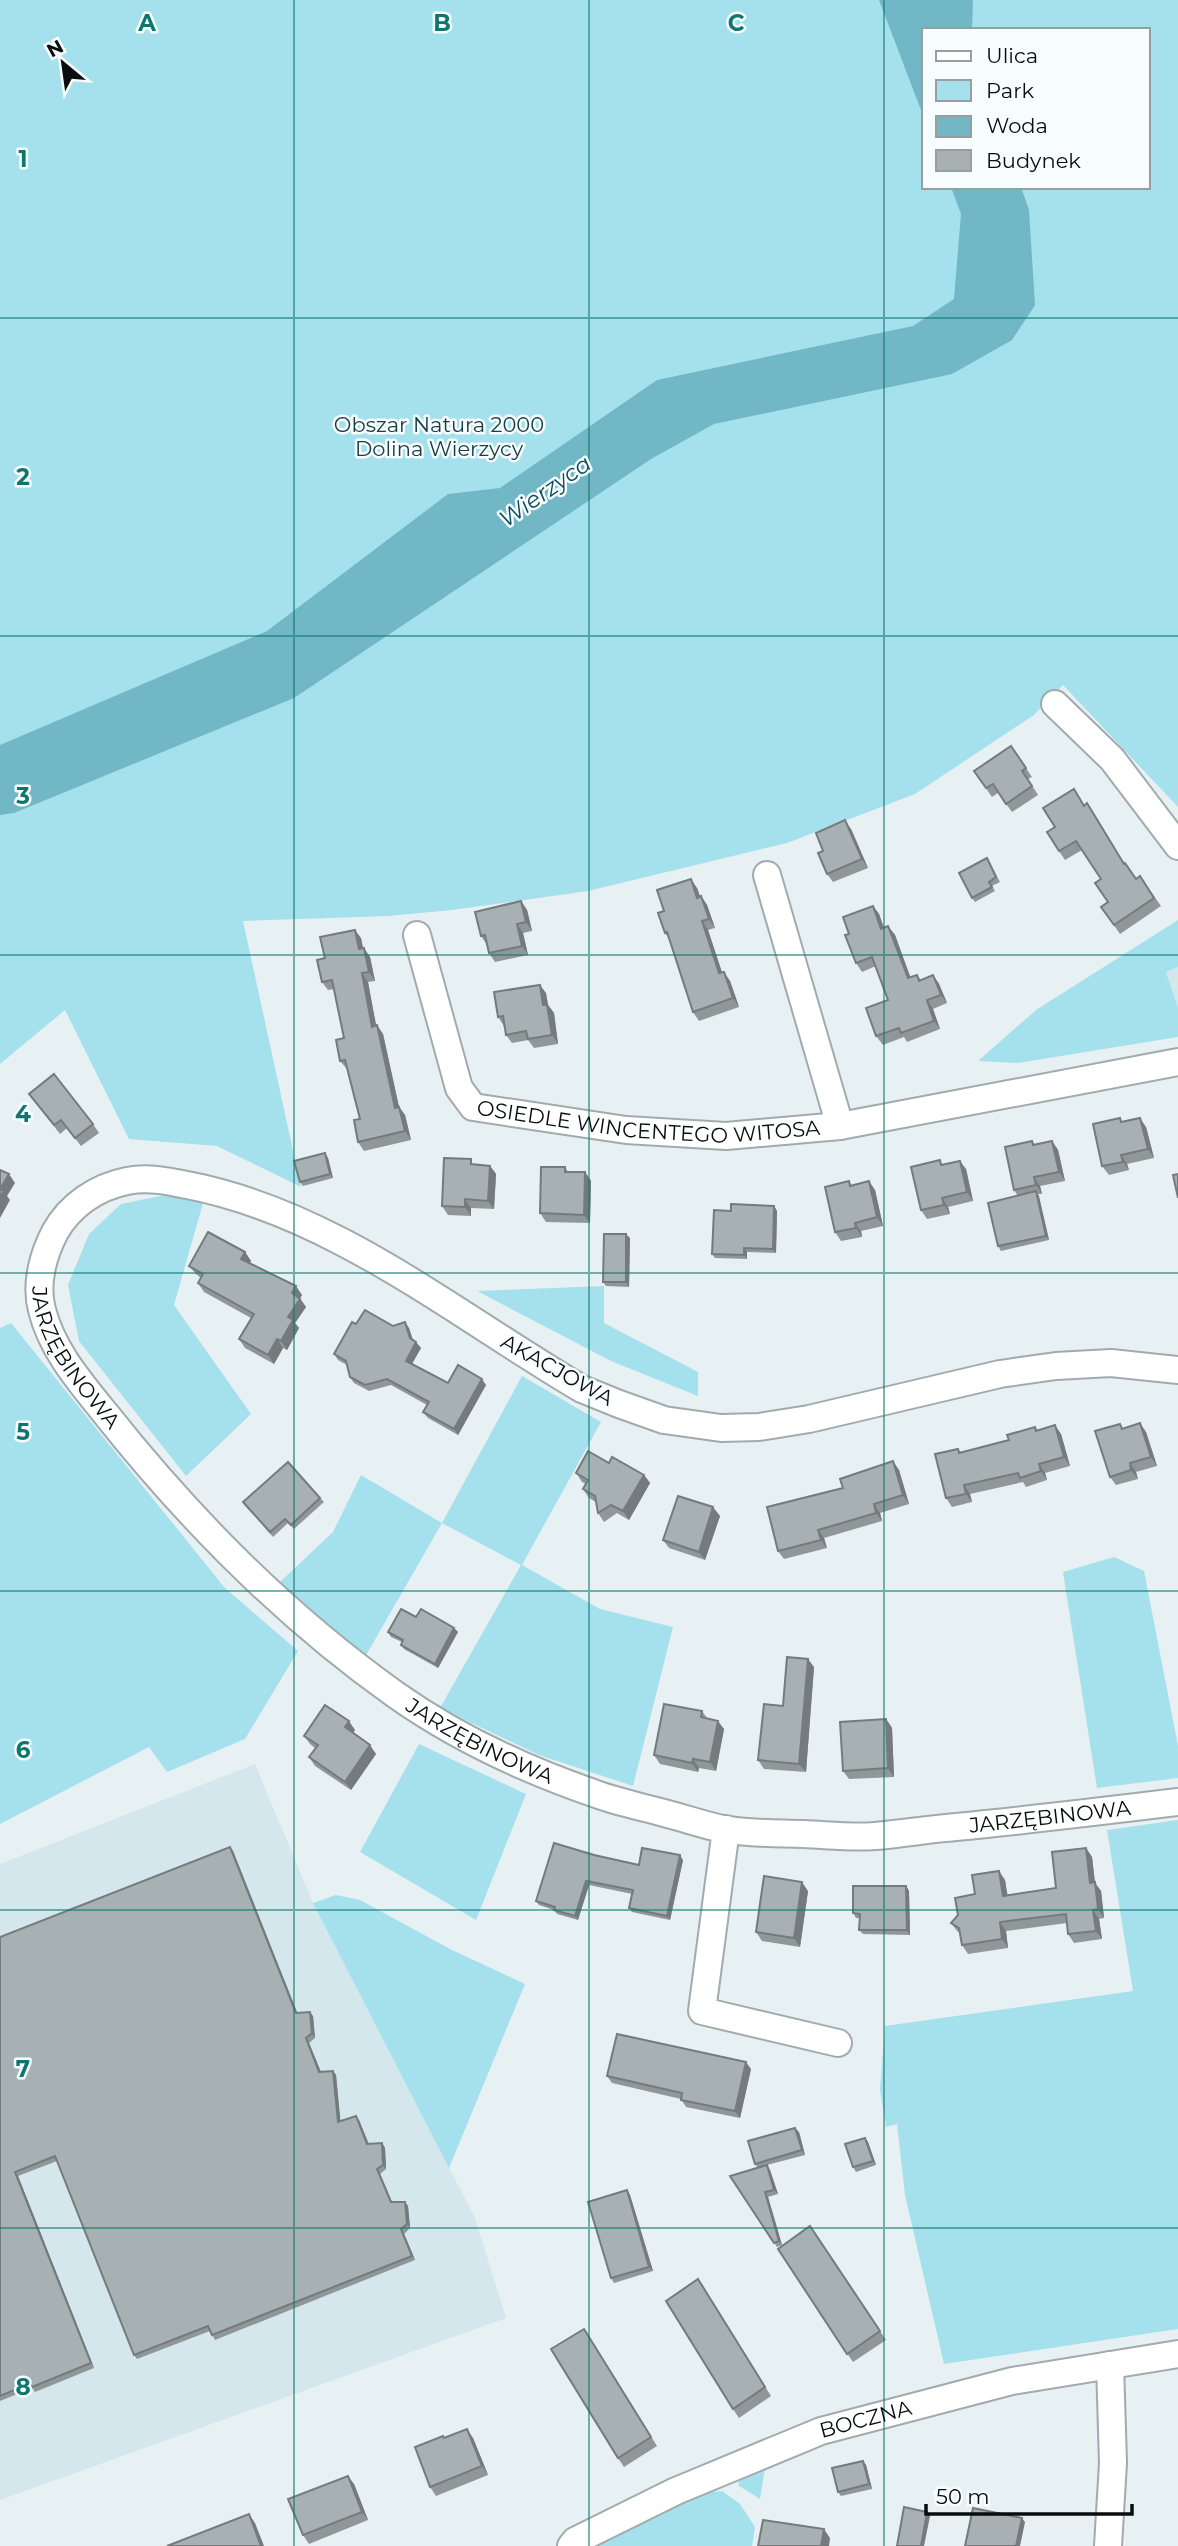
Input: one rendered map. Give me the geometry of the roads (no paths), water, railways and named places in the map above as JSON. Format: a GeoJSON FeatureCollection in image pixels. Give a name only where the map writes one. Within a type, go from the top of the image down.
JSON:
{"type":"FeatureCollection","features":[{"type":"Feature","properties":{"kind":"street"},"geometry":{"type":"LineString","coordinates":[[1055,704],[1112,759],[1178,846]]}},
{"type":"Feature","properties":{"kind":"street","name":"OSIEDLE WINCENTEGO WITOSA"},"geometry":{"type":"LineString","coordinates":[[767,875],[839,1126]]}},
{"type":"Feature","properties":{"kind":"street","name":"OSIEDLE WINCENTEGO WITOSA"},"geometry":{"type":"LineString","coordinates":[[417,935],[459,1088],[473,1107],[625,1130],[726,1136],[839,1126],[1178,1062]]}},
{"type":"Feature","properties":{"kind":"street","name":"AKACJOWA"},"geometry":{"type":"LineString","coordinates":[[61,1221],[81,1201],[105,1187],[128,1181],[154,1179],[223,1192],[303,1222],[347,1245],[582,1389],[664,1420],[691,1424],[721,1428],[758,1427],[809,1419],[1000,1374],[1056,1366],[1111,1363],[1178,1370]]}},
{"type":"Feature","properties":{"kind":"street","name":"JARZĘBINOWA"},"geometry":{"type":"LineString","coordinates":[[61,1221],[49,1244],[39,1282],[42,1312],[57,1348],[75,1376],[128,1442],[218,1541],[276,1597],[364,1671],[429,1716],[477,1743],[536,1772],[601,1796],[726,1829],[871,1837],[1178,1802]]}},
{"type":"Feature","properties":{"kind":"street"},"geometry":{"type":"LineString","coordinates":[[726,1829],[702,2011],[838,2043]]}},
{"type":"Feature","properties":{"kind":"street","name":"BOCZNA"},"geometry":{"type":"LineString","coordinates":[[571,2546],[575,2541],[676,2491],[821,2431],[1012,2381],[1178,2354]]}},
{"type":"Feature","properties":{"kind":"street"},"geometry":{"type":"LineString","coordinates":[[1108,2546],[1113,2463],[1110,2365]]}},
{"type":"Feature","properties":{"kind":"water"},"geometry":{"type":"Polygon","coordinates":[[[879,0],[973,0],[972,28],[922,28],[922,113],[879,0]]]}},
{"type":"Feature","properties":{"kind":"water","name":"Wierzyca"},"geometry":{"type":"Polygon","coordinates":[[[952,189],[1022,189],[1029,210],[1035,305],[1012,340],[952,374],[714,424],[651,459],[294,698],[14,813],[0,815],[0,745],[267,631],[448,494],[500,488],[657,380],[913,326],[954,299],[961,214],[952,189]]]}},
{"type":"Feature","properties":{"kind":"park label","name":"Obszar Natura 2000 Dolina Wierzycy"},"geometry":{"type":"Point","coordinates":[439,437]}}]}
